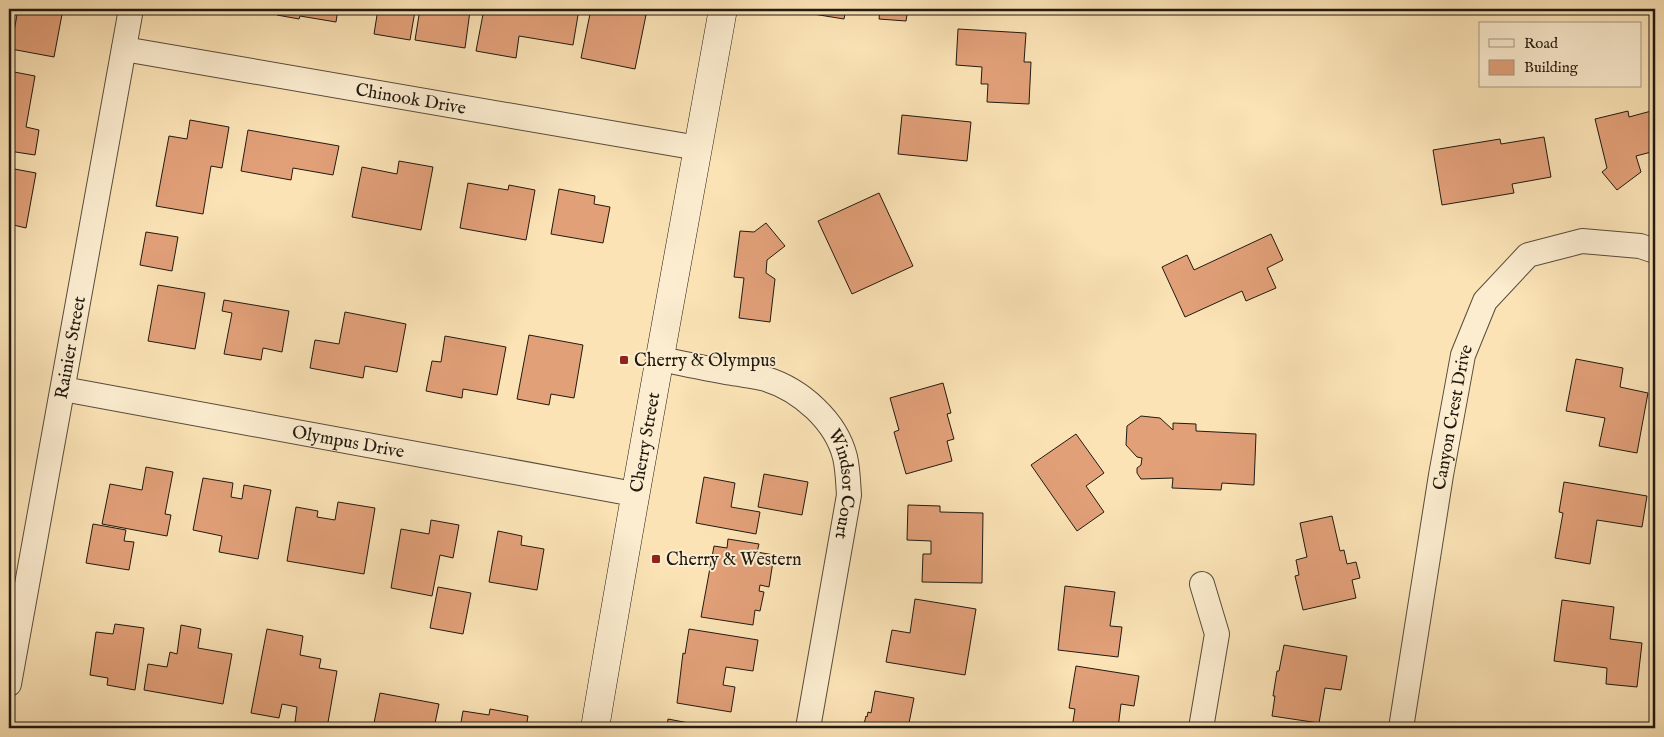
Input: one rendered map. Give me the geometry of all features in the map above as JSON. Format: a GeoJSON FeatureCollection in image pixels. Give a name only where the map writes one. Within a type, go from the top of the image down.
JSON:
{"type":"FeatureCollection","features":[{"type":"Feature","properties":{"kind":"main road","name":"Cherry Street"},"geometry":{"type":"LineString","coordinates":[[594,728],[634,494],[661,360],[723,9]]}},
{"type":"Feature","properties":{"kind":"street","name":"Rainier Street"},"geometry":{"type":"LineString","coordinates":[[9,684],[131,9]]}},
{"type":"Feature","properties":{"kind":"street","name":"Chinook Drive"},"geometry":{"type":"LineString","coordinates":[[124,49],[698,148]]}},
{"type":"Feature","properties":{"kind":"street","name":"Canyon Crest Drive"},"geometry":{"type":"LineString","coordinates":[[1401,728],[1441,475],[1463,355],[1485,301],[1528,255],[1582,240],[1640,246],[1655,251]]}},
{"type":"Feature","properties":{"kind":"street","name":"Windsor Court"},"geometry":{"type":"LineString","coordinates":[[661,360],[766,379],[788,388],[821,415],[835,434],[844,455],[849,495],[808,728]]}},
{"type":"Feature","properties":{"kind":"street","name":"Olympus Drive"},"geometry":{"type":"LineString","coordinates":[[63,389],[634,494]]}},
{"type":"Feature","properties":{"kind":"street"},"geometry":{"type":"LineString","coordinates":[[1200,728],[1217,634],[1202,584]]}},
{"type":"Feature","properties":{"kind":"building"},"geometry":{"type":"Polygon","coordinates":[[[18,9],[63,9],[54,57],[11,49],[18,9]]]}},
{"type":"Feature","properties":{"kind":"building"},"geometry":{"type":"Polygon","coordinates":[[[278,9],[338,9],[336,22],[300,16],[299,19],[277,15],[278,9]]]}},
{"type":"Feature","properties":{"kind":"building"},"geometry":{"type":"Polygon","coordinates":[[[378,9],[415,11],[410,40],[374,34],[378,9]]]}},
{"type":"Feature","properties":{"kind":"building"},"geometry":{"type":"Polygon","coordinates":[[[420,9],[458,9],[470,11],[465,48],[415,40],[420,9]]]}},
{"type":"Feature","properties":{"kind":"building"},"geometry":{"type":"Polygon","coordinates":[[[484,9],[579,9],[573,45],[519,36],[516,58],[476,51],[484,9]]]}},
{"type":"Feature","properties":{"kind":"building"},"geometry":{"type":"Polygon","coordinates":[[[591,9],[626,9],[625,11],[646,15],[635,69],[581,58],[591,9]]]}},
{"type":"Feature","properties":{"kind":"building"},"geometry":{"type":"Polygon","coordinates":[[[807,9],[846,9],[844,19],[807,13],[807,9]]]}},
{"type":"Feature","properties":{"kind":"building"},"geometry":{"type":"Polygon","coordinates":[[[880,9],[908,9],[906,21],[879,19],[880,9]]]}},
{"type":"Feature","properties":{"kind":"building"},"geometry":{"type":"Polygon","coordinates":[[[958,29],[1026,33],[1024,62],[1031,62],[1029,104],[987,102],[988,84],[981,84],[982,67],[956,65],[958,29]]]}},
{"type":"Feature","properties":{"kind":"building"},"geometry":{"type":"Polygon","coordinates":[[[9,71],[35,76],[26,127],[39,130],[35,155],[9,151],[9,71]]]}},
{"type":"Feature","properties":{"kind":"building"},"geometry":{"type":"Polygon","coordinates":[[[1655,110],[1655,151],[1636,156],[1641,172],[1617,190],[1602,172],[1607,168],[1595,119],[1628,111],[1629,117],[1655,110]]]}},
{"type":"Feature","properties":{"kind":"building"},"geometry":{"type":"Polygon","coordinates":[[[902,115],[971,122],[967,161],[898,154],[902,115]]]}},
{"type":"Feature","properties":{"kind":"building"},"geometry":{"type":"Polygon","coordinates":[[[190,120],[229,127],[222,168],[211,166],[203,214],[156,206],[169,136],[187,139],[190,120]]]}},
{"type":"Feature","properties":{"kind":"building"},"geometry":{"type":"Polygon","coordinates":[[[248,130],[339,146],[333,175],[293,168],[291,180],[241,171],[248,130]]]}},
{"type":"Feature","properties":{"kind":"building"},"geometry":{"type":"Polygon","coordinates":[[[1544,137],[1551,177],[1512,184],[1514,193],[1442,205],[1433,150],[1500,139],[1501,144],[1544,137]]]}},
{"type":"Feature","properties":{"kind":"building"},"geometry":{"type":"Polygon","coordinates":[[[399,161],[433,167],[421,230],[352,217],[362,167],[397,174],[399,161]]]}},
{"type":"Feature","properties":{"kind":"building"},"geometry":{"type":"Polygon","coordinates":[[[9,168],[36,173],[26,228],[9,224],[9,168]]]}},
{"type":"Feature","properties":{"kind":"building"},"geometry":{"type":"Polygon","coordinates":[[[468,183],[508,190],[509,185],[535,190],[526,240],[460,228],[468,183]]]}},
{"type":"Feature","properties":{"kind":"building"},"geometry":{"type":"Polygon","coordinates":[[[559,189],[595,196],[594,204],[610,207],[603,243],[551,234],[559,189]]]}},
{"type":"Feature","properties":{"kind":"building"},"geometry":{"type":"Polygon","coordinates":[[[879,193],[913,266],[852,294],[818,221],[879,193]]]}},
{"type":"Feature","properties":{"kind":"building"},"geometry":{"type":"Polygon","coordinates":[[[766,223],[785,246],[767,260],[766,273],[775,279],[770,322],[739,318],[744,278],[734,277],[740,231],[754,232],[766,223]]]}},
{"type":"Feature","properties":{"kind":"building"},"geometry":{"type":"Polygon","coordinates":[[[146,232],[178,237],[172,271],[140,265],[146,232]]]}},
{"type":"Feature","properties":{"kind":"building"},"geometry":{"type":"Polygon","coordinates":[[[1271,234],[1283,260],[1267,268],[1276,288],[1246,301],[1242,291],[1185,317],[1162,267],[1187,255],[1194,270],[1271,234]]]}},
{"type":"Feature","properties":{"kind":"building"},"geometry":{"type":"Polygon","coordinates":[[[158,285],[205,293],[195,349],[148,341],[158,285]]]}},
{"type":"Feature","properties":{"kind":"building"},"geometry":{"type":"Polygon","coordinates":[[[224,300],[289,311],[282,352],[263,348],[261,360],[224,354],[232,313],[222,311],[224,300]]]}},
{"type":"Feature","properties":{"kind":"building"},"geometry":{"type":"Polygon","coordinates":[[[345,312],[406,324],[397,372],[365,366],[363,378],[310,368],[315,340],[339,344],[345,312]]]}},
{"type":"Feature","properties":{"kind":"building"},"geometry":{"type":"Polygon","coordinates":[[[529,335],[583,345],[574,398],[551,394],[549,405],[517,399],[529,335]]]}},
{"type":"Feature","properties":{"kind":"building"},"geometry":{"type":"Polygon","coordinates":[[[445,336],[506,347],[497,395],[463,389],[462,398],[426,391],[432,361],[441,362],[445,336]]]}},
{"type":"Feature","properties":{"kind":"building"},"geometry":{"type":"Polygon","coordinates":[[[1576,359],[1623,368],[1620,387],[1648,393],[1637,453],[1599,446],[1605,418],[1566,411],[1576,359]]]}},
{"type":"Feature","properties":{"kind":"building"},"geometry":{"type":"Polygon","coordinates":[[[943,383],[951,413],[947,414],[954,439],[947,441],[952,461],[906,474],[894,432],[899,430],[890,398],[943,383]]]}},
{"type":"Feature","properties":{"kind":"building"},"geometry":{"type":"Polygon","coordinates":[[[1141,416],[1160,418],[1173,430],[1173,423],[1196,424],[1196,431],[1256,434],[1254,485],[1222,483],[1221,490],[1172,488],[1173,478],[1141,479],[1137,473],[1137,468],[1141,465],[1142,458],[1137,457],[1126,445],[1127,426],[1141,416]]]}},
{"type":"Feature","properties":{"kind":"building"},"geometry":{"type":"Polygon","coordinates":[[[1076,434],[1104,473],[1086,486],[1104,512],[1077,531],[1031,465],[1076,434]]]}},
{"type":"Feature","properties":{"kind":"building"},"geometry":{"type":"Polygon","coordinates":[[[146,467],[173,472],[165,514],[171,515],[167,536],[102,524],[110,484],[142,490],[146,467]]]}},
{"type":"Feature","properties":{"kind":"building"},"geometry":{"type":"Polygon","coordinates":[[[764,474],[808,482],[802,515],[758,507],[764,474]]]}},
{"type":"Feature","properties":{"kind":"building"},"geometry":{"type":"Polygon","coordinates":[[[704,477],[735,483],[731,507],[760,512],[756,534],[696,523],[704,477]]]}},
{"type":"Feature","properties":{"kind":"building"},"geometry":{"type":"Polygon","coordinates":[[[203,478],[233,483],[231,497],[242,499],[244,485],[271,490],[258,559],[219,552],[222,536],[193,530],[203,478]]]}},
{"type":"Feature","properties":{"kind":"building"},"geometry":{"type":"Polygon","coordinates":[[[1564,482],[1647,496],[1642,527],[1597,520],[1590,564],[1555,558],[1563,513],[1559,512],[1564,482]]]}},
{"type":"Feature","properties":{"kind":"building"},"geometry":{"type":"Polygon","coordinates":[[[338,502],[375,508],[364,574],[287,561],[296,507],[318,511],[317,517],[335,520],[338,502]]]}},
{"type":"Feature","properties":{"kind":"building"},"geometry":{"type":"Polygon","coordinates":[[[908,505],[940,506],[940,512],[983,513],[982,583],[922,582],[923,554],[931,554],[931,541],[907,540],[908,505]]]}},
{"type":"Feature","properties":{"kind":"building"},"geometry":{"type":"Polygon","coordinates":[[[1332,516],[1340,551],[1344,550],[1347,564],[1356,562],[1360,578],[1352,580],[1356,598],[1303,610],[1295,576],[1299,575],[1296,560],[1307,557],[1300,523],[1332,516]]]}},
{"type":"Feature","properties":{"kind":"building"},"geometry":{"type":"Polygon","coordinates":[[[431,520],[459,525],[453,558],[440,555],[432,596],[391,588],[401,529],[429,534],[431,520]]]}},
{"type":"Feature","properties":{"kind":"building"},"geometry":{"type":"Polygon","coordinates":[[[93,524],[126,530],[124,541],[134,542],[129,570],[86,563],[93,524]]]}},
{"type":"Feature","properties":{"kind":"building"},"geometry":{"type":"Polygon","coordinates":[[[498,531],[522,536],[521,545],[544,549],[537,590],[489,582],[498,531]]]}},
{"type":"Feature","properties":{"kind":"building"},"geometry":{"type":"Polygon","coordinates":[[[728,539],[759,544],[757,552],[774,555],[769,587],[760,585],[759,591],[764,592],[760,611],[755,610],[753,625],[701,617],[714,546],[727,548],[728,539]]]}},
{"type":"Feature","properties":{"kind":"building"},"geometry":{"type":"Polygon","coordinates":[[[1065,586],[1115,592],[1110,626],[1122,627],[1118,657],[1058,650],[1065,586]]]}},
{"type":"Feature","properties":{"kind":"building"},"geometry":{"type":"Polygon","coordinates":[[[438,587],[471,593],[463,634],[430,628],[438,587]]]}},
{"type":"Feature","properties":{"kind":"building"},"geometry":{"type":"Polygon","coordinates":[[[915,599],[976,609],[965,675],[886,662],[892,630],[910,633],[915,599]]]}},
{"type":"Feature","properties":{"kind":"building"},"geometry":{"type":"Polygon","coordinates":[[[1562,600],[1614,607],[1610,639],[1642,643],[1637,687],[1606,684],[1607,668],[1554,661],[1562,600]]]}},
{"type":"Feature","properties":{"kind":"building"},"geometry":{"type":"Polygon","coordinates":[[[115,624],[144,628],[135,690],[107,685],[108,678],[90,675],[96,632],[113,634],[115,624]]]}},
{"type":"Feature","properties":{"kind":"building"},"geometry":{"type":"Polygon","coordinates":[[[181,625],[201,629],[198,648],[232,654],[223,704],[144,690],[148,664],[167,667],[170,652],[177,654],[181,625]]]}},
{"type":"Feature","properties":{"kind":"building"},"geometry":{"type":"Polygon","coordinates":[[[267,629],[303,636],[300,655],[321,659],[319,668],[337,671],[327,728],[295,722],[297,707],[282,704],[279,718],[251,713],[267,629]]]}},
{"type":"Feature","properties":{"kind":"building"},"geometry":{"type":"Polygon","coordinates":[[[689,629],[758,640],[753,671],[726,667],[723,685],[735,687],[731,712],[677,703],[683,653],[685,654],[689,629]]]}},
{"type":"Feature","properties":{"kind":"building"},"geometry":{"type":"Polygon","coordinates":[[[1284,645],[1347,656],[1341,690],[1325,688],[1319,723],[1272,716],[1277,671],[1279,671],[1284,645]]]}},
{"type":"Feature","properties":{"kind":"building"},"geometry":{"type":"Polygon","coordinates":[[[1076,666],[1139,676],[1134,706],[1121,704],[1118,728],[1072,728],[1075,709],[1069,708],[1076,666]]]}},
{"type":"Feature","properties":{"kind":"building"},"geometry":{"type":"Polygon","coordinates":[[[875,691],[914,698],[909,723],[916,725],[916,728],[863,728],[868,712],[871,713],[875,691]]]}},
{"type":"Feature","properties":{"kind":"building"},"geometry":{"type":"Polygon","coordinates":[[[380,693],[439,704],[434,728],[373,728],[380,693]]]}},
{"type":"Feature","properties":{"kind":"building"},"geometry":{"type":"Polygon","coordinates":[[[490,709],[528,716],[526,728],[460,728],[463,711],[489,715],[490,709]]]}},
{"type":"Feature","properties":{"kind":"building"},"geometry":{"type":"Polygon","coordinates":[[[668,719],[715,728],[667,728],[668,719]]]}},
{"type":"Feature","properties":{"kind":"place","name":"Cherry & Olympus"},"geometry":{"type":"Point","coordinates":[624,360]}},
{"type":"Feature","properties":{"kind":"place","name":"Cherry & Western"},"geometry":{"type":"Point","coordinates":[656,559]}}]}
